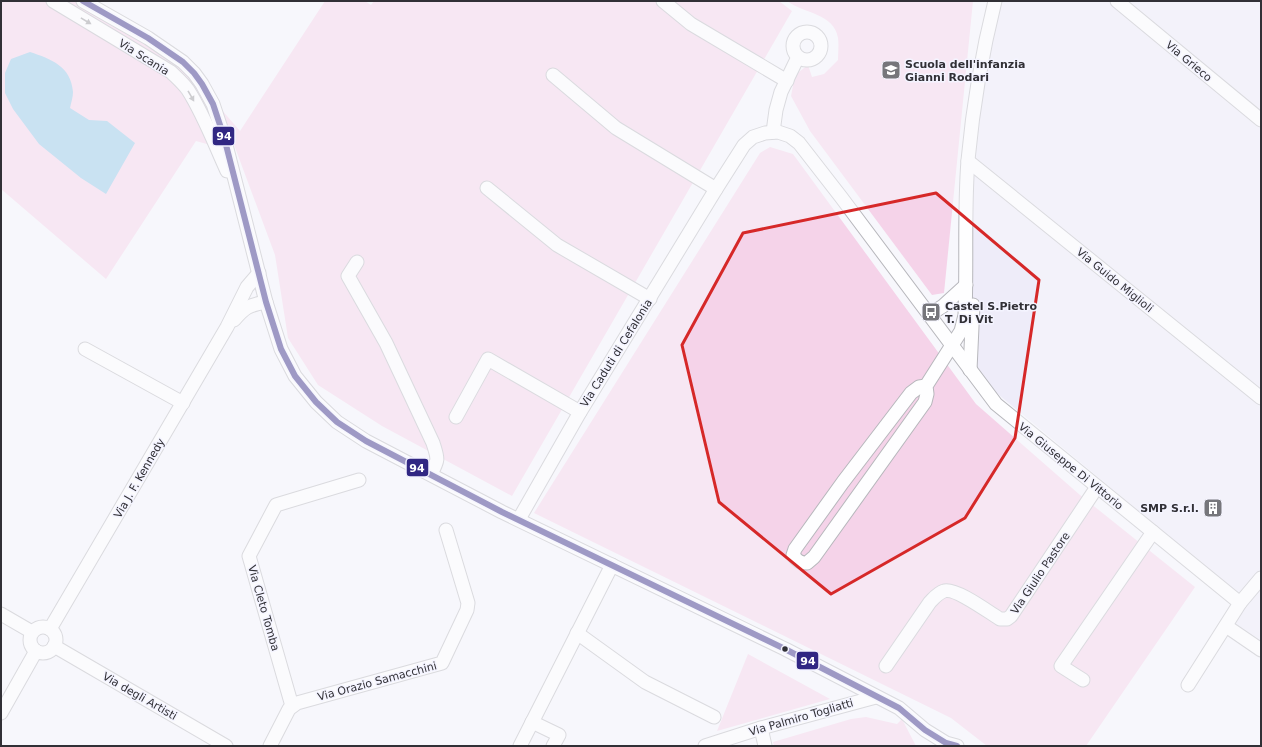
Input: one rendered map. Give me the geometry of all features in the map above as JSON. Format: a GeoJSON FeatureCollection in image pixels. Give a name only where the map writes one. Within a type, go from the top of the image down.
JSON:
{"type":"FeatureCollection","features":[{"type":"Feature","properties":{"kind":"street","name":"Via Scania"},"geometry":{"type":"LineString","coordinates":[[53,1],[171,72],[180,81],[197,106],[241,202]]}},
{"type":"Feature","properties":{"kind":"street","name":"Via Scania"},"geometry":{"type":"LineString","coordinates":[[83,1],[148,38],[183,62],[202,84],[213,104],[224,137],[266,302],[281,350],[295,376],[316,402],[337,422],[366,440],[519,520],[785,649],[899,708],[925,730],[946,743],[957,746]]}},
{"type":"Feature","properties":{"kind":"street"},"geometry":{"type":"LineString","coordinates":[[663,1],[691,24],[787,81]]}},
{"type":"Feature","properties":{"kind":"street"},"geometry":{"type":"LineString","coordinates":[[926,386],[919,387],[911,393],[848,476],[795,549],[793,555],[796,560],[801,563],[807,563],[820,549],[925,402],[927,394],[926,386],[961,331],[965,315],[968,161],[984,46],[995,1]]}},
{"type":"Feature","properties":{"kind":"street","name":"Via Grieco"},"geometry":{"type":"LineString","coordinates":[[1117,1],[1261,120]]}},
{"type":"Feature","properties":{"kind":"street"},"geometry":{"type":"LineString","coordinates":[[773,132],[776,110],[781,92],[798,57]]}},
{"type":"Feature","properties":{"kind":"street"},"geometry":{"type":"LineString","coordinates":[[553,75],[616,128],[716,189]]}},
{"type":"Feature","properties":{"kind":"street","name":"Via Caduti di Cefalonia"},"geometry":{"type":"LineString","coordinates":[[519,520],[580,412],[744,145],[753,137],[765,132],[778,132],[790,136],[799,143],[841,197]]}},
{"type":"Feature","properties":{"kind":"street","name":"Via Guido Miglioli"},"geometry":{"type":"LineString","coordinates":[[968,161],[1261,398]]}},
{"type":"Feature","properties":{"kind":"street"},"geometry":{"type":"LineString","coordinates":[[487,188],[557,245],[650,299]]}},
{"type":"Feature","properties":{"kind":"street","name":"Via Giuseppe Di Vittorio"},"geometry":{"type":"LineString","coordinates":[[841,197],[996,404],[1240,603]]}},
{"type":"Feature","properties":{"kind":"street"},"geometry":{"type":"LineString","coordinates":[[357,262],[348,276],[386,343],[433,443],[437,463],[430,474]]}},
{"type":"Feature","properties":{"kind":"street"},"geometry":{"type":"LineString","coordinates":[[227,327],[247,288],[259,272]]}},
{"type":"Feature","properties":{"kind":"street"},"geometry":{"type":"LineString","coordinates":[[929,315],[943,306],[966,285]]}},
{"type":"Feature","properties":{"kind":"street"},"geometry":{"type":"LineString","coordinates":[[966,285],[973,305],[970,370]]}},
{"type":"Feature","properties":{"kind":"street"},"geometry":{"type":"LineString","coordinates":[[227,327],[242,311],[252,305],[266,302]]}},
{"type":"Feature","properties":{"kind":"street","name":"Via J. F. Kennedy"},"geometry":{"type":"LineString","coordinates":[[50,629],[227,327]]}},
{"type":"Feature","properties":{"kind":"street"},"geometry":{"type":"LineString","coordinates":[[85,348],[183,403]]}},
{"type":"Feature","properties":{"kind":"street"},"geometry":{"type":"LineString","coordinates":[[456,417],[488,359],[580,412]]}},
{"type":"Feature","properties":{"kind":"street","name":"Via Cleto Tomba"},"geometry":{"type":"LineString","coordinates":[[292,706],[249,556],[276,505],[359,480]]}},
{"type":"Feature","properties":{"kind":"street","name":"Via Giulio Pastore"},"geometry":{"type":"LineString","coordinates":[[886,666],[930,602],[936,595],[945,590],[957,592],[1000,619],[1007,620],[1097,487]]}},
{"type":"Feature","properties":{"kind":"street","name":"Via Orazio Samacchini"},"geometry":{"type":"LineString","coordinates":[[292,706],[303,701],[442,663],[467,610],[468,603],[446,530]]}},
{"type":"Feature","properties":{"kind":"street"},"geometry":{"type":"LineString","coordinates":[[1083,680],[1061,666],[1153,532]]}},
{"type":"Feature","properties":{"kind":"street"},"geometry":{"type":"LineString","coordinates":[[520,746],[612,565]]}},
{"type":"Feature","properties":{"kind":"street"},"geometry":{"type":"LineString","coordinates":[[1188,685],[1240,603],[1261,578]]}},
{"type":"Feature","properties":{"kind":"street"},"geometry":{"type":"LineString","coordinates":[[1,614],[32,632]]}},
{"type":"Feature","properties":{"kind":"street"},"geometry":{"type":"LineString","coordinates":[[1226,626],[1261,650]]}},
{"type":"Feature","properties":{"kind":"street"},"geometry":{"type":"LineString","coordinates":[[40,627],[50,629],[56,638],[54,646],[46,652],[36,651],[30,643],[32,632],[40,627]]}},
{"type":"Feature","properties":{"kind":"street"},"geometry":{"type":"LineString","coordinates":[[577,633],[645,682],[714,717]]}},
{"type":"Feature","properties":{"kind":"street","name":"Via degli Artisti"},"geometry":{"type":"LineString","coordinates":[[54,646],[226,746]]}},
{"type":"Feature","properties":{"kind":"street"},"geometry":{"type":"LineString","coordinates":[[1,712],[36,651]]}},
{"type":"Feature","properties":{"kind":"street","name":"Via Palmiro Togliatti"},"geometry":{"type":"LineString","coordinates":[[704,746],[761,728],[876,697]]}},
{"type":"Feature","properties":{"kind":"street"},"geometry":{"type":"LineString","coordinates":[[270,746],[287,712],[292,706]]}},
{"type":"Feature","properties":{"kind":"street"},"geometry":{"type":"LineString","coordinates":[[532,722],[559,736],[554,746]]}},
{"type":"Feature","properties":{"kind":"street"},"geometry":{"type":"LineString","coordinates":[[761,728],[765,746]]}},
{"type":"Feature","properties":{"kind":"street","name":"Via Scania"},"geometry":{"type":"LineString","coordinates":[[925,730],[932,746]]}},
{"type":"Feature","properties":{"kind":"highlighted area"},"geometry":{"type":"Polygon","coordinates":[[[936,193],[1039,280],[1015,438],[965,518],[831,594],[719,502],[682,345],[743,233],[936,193]]]}},
{"type":"Feature","properties":{"kind":"shaded area"},"geometry":{"type":"Polygon","coordinates":[[[1,1],[74,1],[189,72],[240,131],[325,1],[365,1],[371,5],[374,1],[779,1],[792,11],[512,496],[382,426],[318,385],[288,338],[275,255],[233,142],[228,150],[196,141],[106,279],[1,189],[1,1]]]}},
{"type":"Feature","properties":{"kind":"shaded area"},"geometry":{"type":"Polygon","coordinates":[[[787,1],[973,1],[944,293],[932,295],[810,131],[791,96],[795,75],[808,65],[812,77],[824,74],[838,60],[838,38],[831,24],[825,19],[787,1]]]}},
{"type":"Feature","properties":{"kind":"shaded area"},"geometry":{"type":"Polygon","coordinates":[[[1000,1],[1261,1],[1261,649],[1227,625],[1246,600],[975,375],[971,287],[969,178],[982,62],[1000,1]]]}},
{"type":"Feature","properties":{"kind":"shaded area"},"geometry":{"type":"Polygon","coordinates":[[[770,147],[793,154],[976,404],[1080,495],[1195,587],[1086,746],[987,746],[951,718],[534,513],[760,153],[770,147]]]}},
{"type":"Feature","properties":{"kind":"shaded area"},"geometry":{"type":"Polygon","coordinates":[[[748,654],[830,699],[717,731],[748,654]]]}},
{"type":"Feature","properties":{"kind":"shaded area"},"geometry":{"type":"Polygon","coordinates":[[[866,717],[897,724],[902,719],[916,746],[774,746],[773,742],[851,719],[866,717]]]}},
{"type":"Feature","properties":{"kind":"water"},"geometry":{"type":"Polygon","coordinates":[[[30,52],[52,61],[64,70],[71,83],[73,92],[70,108],[89,120],[107,121],[135,143],[106,194],[81,178],[39,144],[13,109],[5,93],[5,73],[11,59],[30,52]]]}},
{"type":"Feature","properties":{"kind":"transit line","name":"94"},"geometry":{"type":"LineString","coordinates":[[83,1],[148,38],[183,62],[202,84],[213,104],[224,137],[266,302],[281,349],[295,376],[316,402],[337,422],[366,441],[502,512],[785,649],[899,708],[925,730],[946,743],[957,746]]}},
{"type":"Feature","properties":{"kind":"place","name":"Scuola dell'infanzia Gianni Rodari"},"geometry":{"type":"Point","coordinates":[891,70]}},
{"type":"Feature","properties":{"kind":"place","name":"Castel S.Pietro T. Di Vit"},"geometry":{"type":"Point","coordinates":[931,312]}},
{"type":"Feature","properties":{"kind":"place","name":"SMP S.r.l."},"geometry":{"type":"Point","coordinates":[1213,508]}}]}
